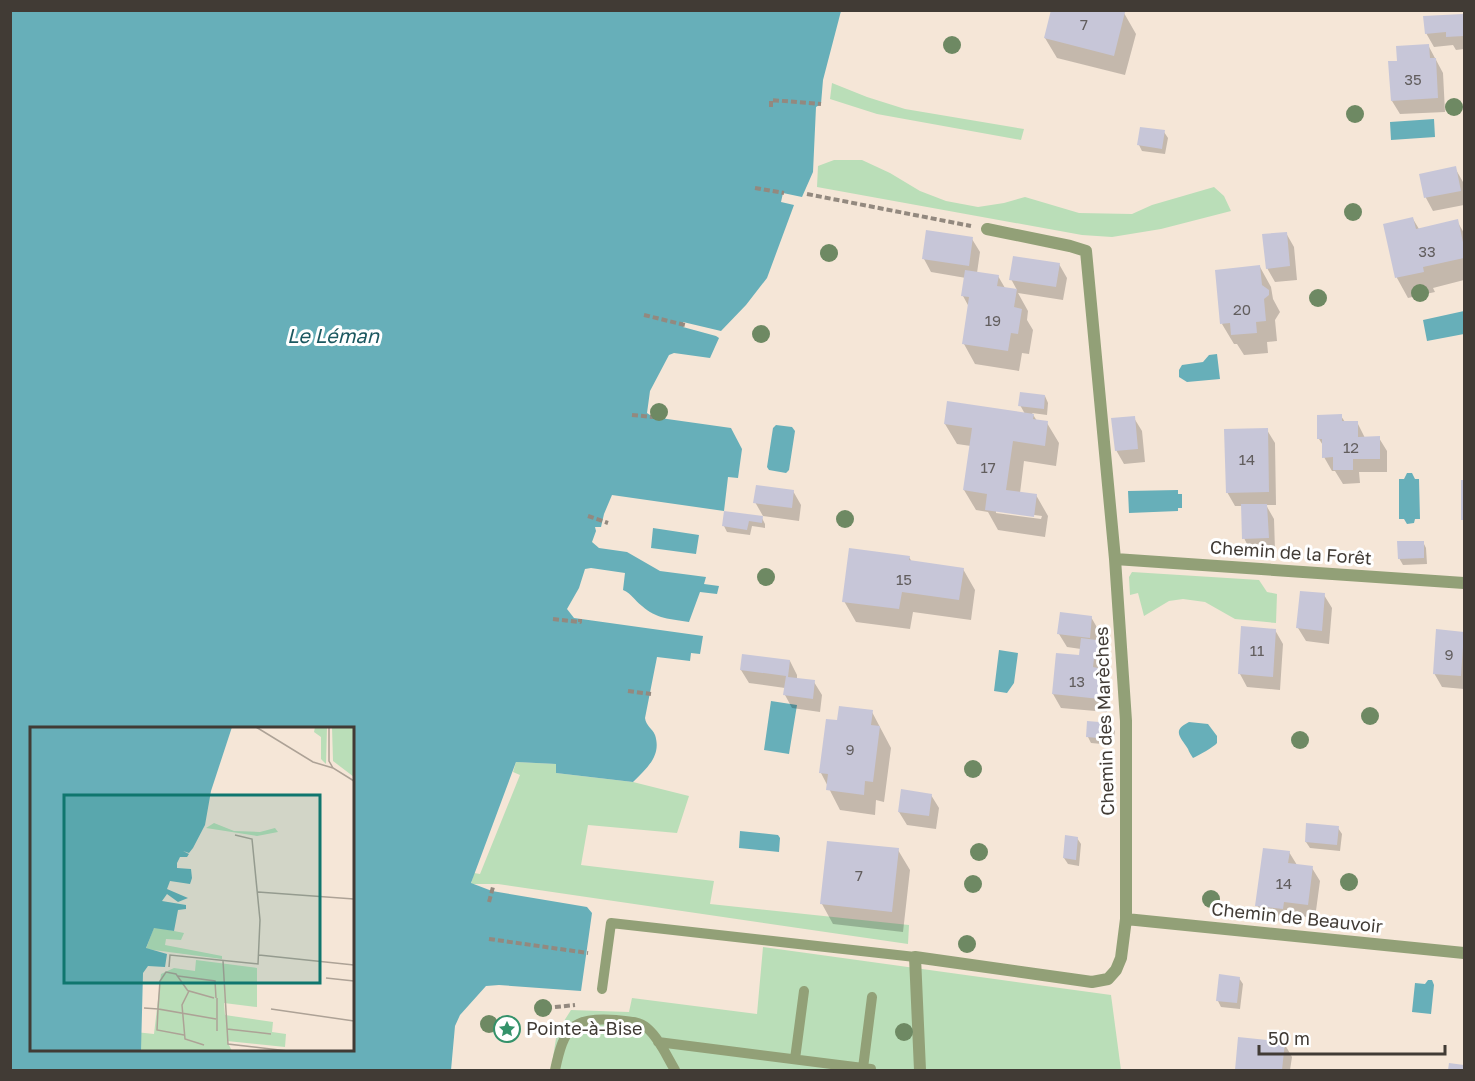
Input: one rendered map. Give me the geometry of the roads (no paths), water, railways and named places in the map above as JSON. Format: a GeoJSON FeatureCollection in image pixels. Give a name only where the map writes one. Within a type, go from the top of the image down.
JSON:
{"type":"FeatureCollection","features":[{"type":"Feature","properties":{"kind":"street","name":"Chemin des Marèches"},"geometry":{"type":"LineString","coordinates":[[915,957],[1092,981],[1108,979],[1116,970],[1121,958],[1126,919],[1126,721],[1115,559],[1086,251],[987,229]]}},
{"type":"Feature","properties":{"kind":"street","name":"Chemin de la Forêt"},"geometry":{"type":"LineString","coordinates":[[1115,559],[1464,583]]}},
{"type":"Feature","properties":{"kind":"street","name":"Chemin de Beauvoir"},"geometry":{"type":"LineString","coordinates":[[1126,919],[1464,953]]}},
{"type":"Feature","properties":{"kind":"street"},"geometry":{"type":"LineString","coordinates":[[915,957],[920,1071]]}},
{"type":"Feature","properties":{"kind":"lane"},"geometry":{"type":"LineString","coordinates":[[602,988],[611,923],[915,957]]}},
{"type":"Feature","properties":{"kind":"lane"},"geometry":{"type":"LineString","coordinates":[[795,1059],[804,991]]}},
{"type":"Feature","properties":{"kind":"lane"},"geometry":{"type":"LineString","coordinates":[[657,1042],[867,1069],[872,997]]}},
{"type":"Feature","properties":{"kind":"lane"},"geometry":{"type":"LineString","coordinates":[[555,1071],[566,1034],[585,1020],[594,1019],[639,1023],[647,1028],[675,1071]]}},
{"type":"Feature","properties":{"kind":"water","name":"Le Léman"},"geometry":{"type":"Polygon","coordinates":[[[10,11],[841,11],[823,80],[821,104],[816,107],[813,172],[802,197],[783,193],[781,202],[794,205],[767,278],[746,305],[721,331],[683,322],[683,327],[719,338],[710,358],[674,353],[669,355],[650,391],[647,413],[653,417],[731,428],[742,449],[738,478],[728,477],[724,511],[612,495],[601,527],[595,527],[592,542],[599,548],[627,552],[660,571],[706,577],[704,584],[719,586],[717,594],[700,592],[689,622],[670,619],[647,610],[623,590],[625,573],[591,568],[585,569],[579,588],[567,609],[574,618],[703,636],[700,654],[691,653],[690,661],[657,657],[645,718],[655,735],[657,743],[655,756],[633,782],[556,773],[556,764],[516,762],[471,883],[492,891],[587,907],[592,913],[581,991],[486,986],[460,1015],[455,1026],[451,1070],[11,1070],[10,11]]]}},
{"type":"Feature","properties":{"kind":"water"},"geometry":{"type":"Polygon","coordinates":[[[1434,119],[1435,137],[1391,140],[1390,122],[1434,119]]]}},
{"type":"Feature","properties":{"kind":"water"},"geometry":{"type":"Polygon","coordinates":[[[1464,311],[1464,334],[1427,341],[1423,320],[1464,311]]]}},
{"type":"Feature","properties":{"kind":"water"},"geometry":{"type":"Polygon","coordinates":[[[1217,354],[1220,379],[1187,382],[1179,377],[1182,365],[1203,362],[1209,355],[1217,354]]]}},
{"type":"Feature","properties":{"kind":"water"},"geometry":{"type":"Polygon","coordinates":[[[776,425],[792,427],[795,431],[789,470],[786,473],[769,470],[767,467],[773,428],[776,425]]]}},
{"type":"Feature","properties":{"kind":"water"},"geometry":{"type":"Polygon","coordinates":[[[1407,473],[1412,473],[1415,479],[1419,479],[1420,519],[1407,524],[1404,519],[1399,519],[1399,479],[1404,479],[1407,473]]]}},
{"type":"Feature","properties":{"kind":"water"},"geometry":{"type":"Polygon","coordinates":[[[1178,490],[1178,494],[1182,494],[1182,508],[1178,508],[1178,511],[1129,513],[1128,491],[1178,490]]]}},
{"type":"Feature","properties":{"kind":"water"},"geometry":{"type":"Polygon","coordinates":[[[653,528],[699,535],[696,554],[651,548],[653,528]]]}},
{"type":"Feature","properties":{"kind":"water"},"geometry":{"type":"Polygon","coordinates":[[[999,650],[1018,653],[1014,683],[1007,693],[994,691],[999,650]]]}},
{"type":"Feature","properties":{"kind":"water"},"geometry":{"type":"Polygon","coordinates":[[[771,701],[797,705],[789,754],[764,750],[771,701]]]}},
{"type":"Feature","properties":{"kind":"water"},"geometry":{"type":"Polygon","coordinates":[[[1189,722],[1208,724],[1217,736],[1215,745],[1193,758],[1179,734],[1180,728],[1189,722]]]}},
{"type":"Feature","properties":{"kind":"water"},"geometry":{"type":"Polygon","coordinates":[[[740,831],[778,835],[780,838],[779,852],[739,848],[740,831]]]}},
{"type":"Feature","properties":{"kind":"water"},"geometry":{"type":"Polygon","coordinates":[[[1428,980],[1432,980],[1434,985],[1431,1014],[1412,1012],[1415,983],[1425,984],[1428,980]]]}},
{"type":"Feature","properties":{"kind":"place","name":"Pointe-à-Bise"},"geometry":{"type":"Point","coordinates":[507,1029]}}]}
